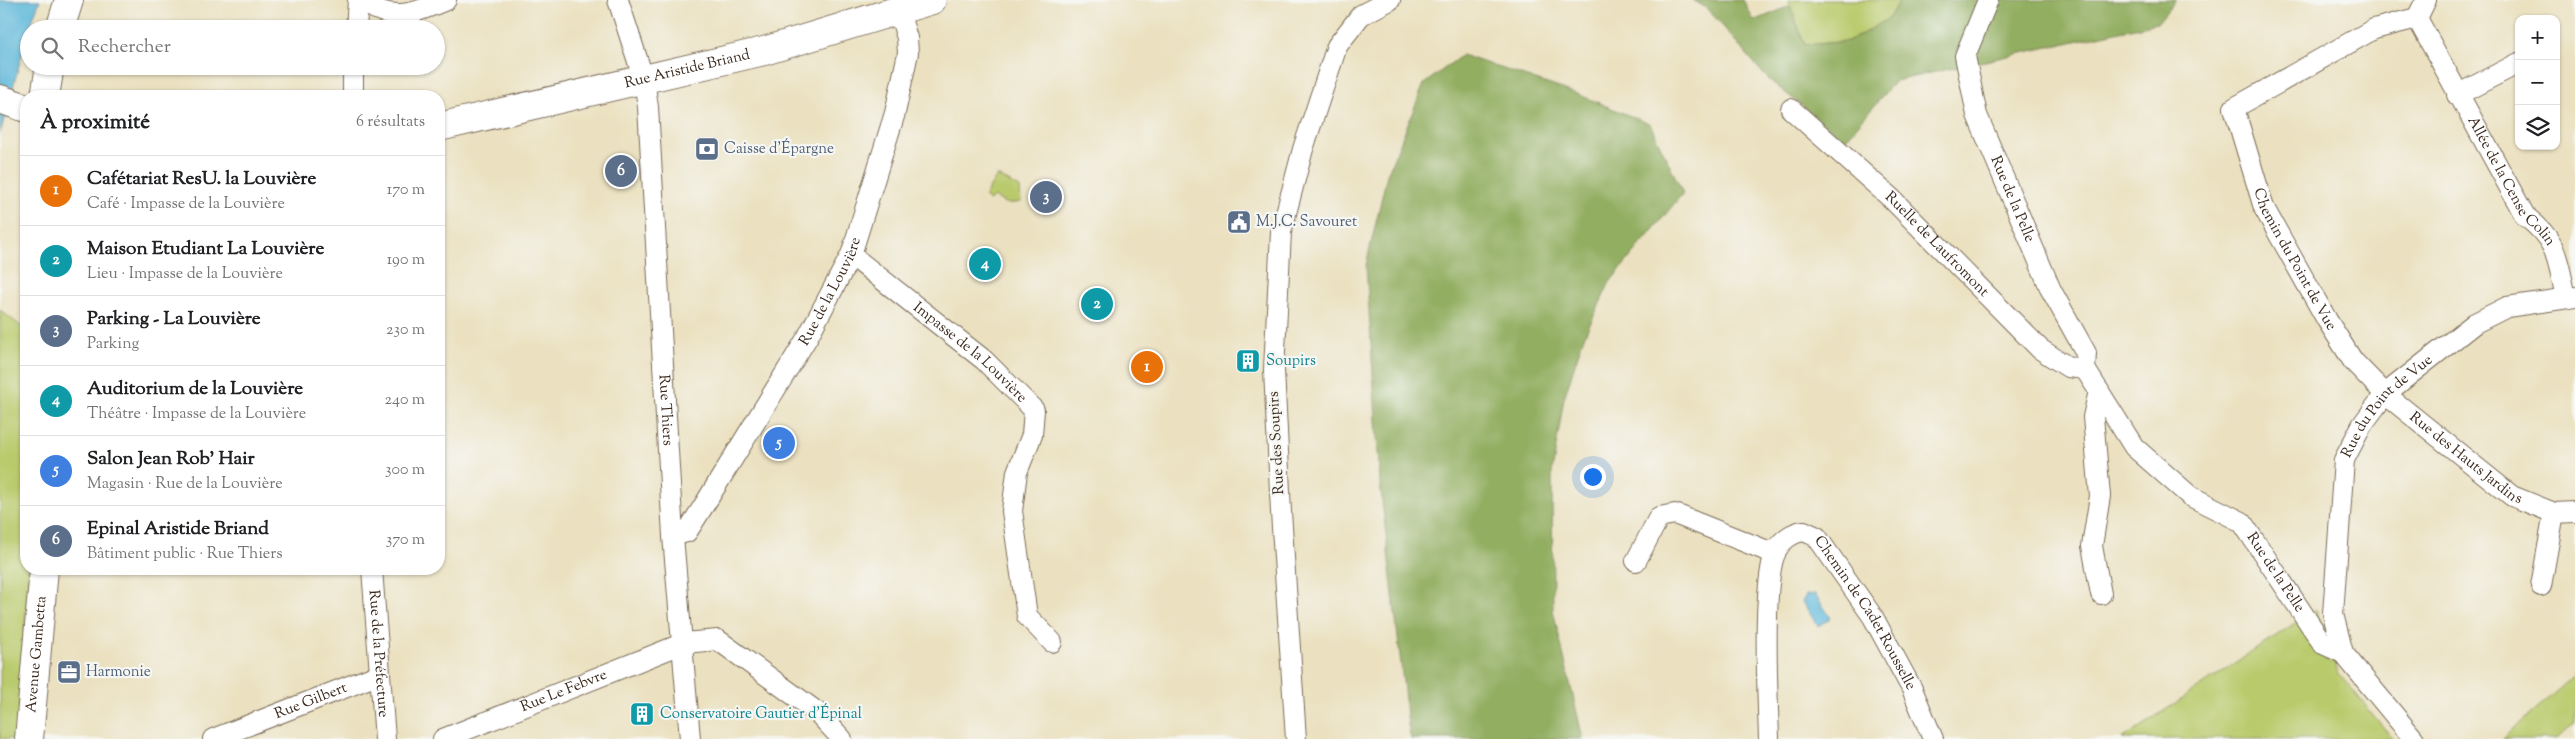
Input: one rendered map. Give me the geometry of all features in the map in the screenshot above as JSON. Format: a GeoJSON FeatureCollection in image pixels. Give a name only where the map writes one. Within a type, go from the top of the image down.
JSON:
{"type":"FeatureCollection","features":[{"type":"Feature","properties":{"kind":"main road"},"geometry":{"type":"LineString","coordinates":[[63,20],[69,0]]}},
{"type":"Feature","properties":{"kind":"main road","name":"Rue Aristide Briand"},"geometry":{"type":"LineString","coordinates":[[445,126],[764,51],[899,12],[932,0]]}},
{"type":"Feature","properties":{"kind":"main road"},"geometry":{"type":"LineString","coordinates":[[46,90],[48,75]]}},
{"type":"Feature","properties":{"kind":"main road","name":"Avenue Gambetta"},"geometry":{"type":"LineString","coordinates":[[29,739],[43,575]]}},
{"type":"Feature","properties":{"kind":"street"},"geometry":{"type":"LineString","coordinates":[[357,20],[359,0],[375,10],[410,15],[446,0]]}},
{"type":"Feature","properties":{"kind":"street","name":"Rue Thiers"},"geometry":{"type":"LineString","coordinates":[[618,0],[644,80],[649,116],[674,536],[684,643],[690,739]]}},
{"type":"Feature","properties":{"kind":"street","name":"Rue des Soupirs"},"geometry":{"type":"LineString","coordinates":[[1296,739],[1280,512],[1274,363],[1280,232],[1303,149],[1337,46],[1361,15],[1390,0]]}},
{"type":"Feature","properties":{"kind":"street","name":"Rue de la Pelle"},"geometry":{"type":"LineString","coordinates":[[1988,0],[1965,56],[1977,115],[2051,290],[2086,352],[2085,369],[2134,447],[2190,496],[2242,522],[2323,644],[2343,653]]}},
{"type":"Feature","properties":{"kind":"street"},"geometry":{"type":"LineString","coordinates":[[2417,18],[2426,0]]}},
{"type":"Feature","properties":{"kind":"street","name":"Rue de la Louvière"},"geometry":{"type":"LineString","coordinates":[[674,536],[687,532],[706,502],[807,338],[851,255],[895,113],[908,53],[904,26],[899,12]]}},
{"type":"Feature","properties":{"kind":"street","name":"Allée de la Cense Colin"},"geometry":{"type":"LineString","coordinates":[[2417,18],[2457,95],[2525,216],[2542,229],[2555,248],[2570,297]]}},
{"type":"Feature","properties":{"kind":"street","name":"Chemin du Point de Vue"},"geometry":{"type":"LineString","coordinates":[[2385,394],[2353,361],[2327,320],[2264,208],[2234,108],[2374,30],[2417,18]]}},
{"type":"Feature","properties":{"kind":"street"},"geometry":{"type":"LineString","coordinates":[[2457,95],[2515,65]]}},
{"type":"Feature","properties":{"kind":"street"},"geometry":{"type":"LineString","coordinates":[[353,75],[353,90]]}},
{"type":"Feature","properties":{"kind":"street","name":"Ruelle de Laufromont"},"geometry":{"type":"LineString","coordinates":[[1792,109],[1892,199],[2040,349],[2068,367],[2085,369]]}},
{"type":"Feature","properties":{"kind":"street","name":"Impasse de la Louvière"},"geometry":{"type":"LineString","coordinates":[[851,255],[984,360],[1034,410],[1032,435],[1017,472],[1012,511],[1027,616],[1052,642]]}},
{"type":"Feature","properties":{"kind":"street","name":"Rue du Point de Vue"},"geometry":{"type":"LineString","coordinates":[[2414,739],[2343,653],[2333,614],[2344,460],[2362,425],[2385,394],[2475,323],[2507,307],[2570,297]]}},
{"type":"Feature","properties":{"kind":"street"},"geometry":{"type":"LineString","coordinates":[[2099,391],[2094,417],[2100,496],[2092,546],[2101,594]]}},
{"type":"Feature","properties":{"kind":"street","name":"Rue des Hauts Jardins"},"geometry":{"type":"LineString","coordinates":[[2385,394],[2512,496],[2554,513],[2575,512]]}},
{"type":"Feature","properties":{"kind":"street"},"geometry":{"type":"LineString","coordinates":[[2541,586],[2554,513]]}},
{"type":"Feature","properties":{"kind":"street"},"geometry":{"type":"LineString","coordinates":[[1636,561],[1659,517],[1675,514],[1775,554]]}},
{"type":"Feature","properties":{"kind":"street","name":"Chemin de Cadet Rousselle"},"geometry":{"type":"LineString","coordinates":[[1769,739],[1768,615],[1771,568],[1775,554],[1788,537],[1799,531],[1808,531],[1817,537],[1873,617],[1912,688],[1933,739]]}},
{"type":"Feature","properties":{"kind":"street","name":"Rue de la Préfecture"},"geometry":{"type":"LineString","coordinates":[[372,575],[385,739]]}},
{"type":"Feature","properties":{"kind":"street","name":"Rue Le Febvre"},"geometry":{"type":"LineString","coordinates":[[443,739],[684,643],[718,640],[817,712],[842,739]]}},
{"type":"Feature","properties":{"kind":"street","name":"Rue Gilbert"},"geometry":{"type":"LineString","coordinates":[[213,739],[380,674]]}},
{"type":"Feature","properties":{"kind":"green space"},"geometry":{"type":"Polygon","coordinates":[[[1693,0],[1743,0],[1754,21],[1790,6],[1805,45],[1850,41],[1888,19],[1900,0],[2176,0],[2157,23],[1895,81],[1845,140],[1767,78],[1708,9],[1693,0]]]}},
{"type":"Feature","properties":{"kind":"green space"},"geometry":{"type":"Polygon","coordinates":[[[1788,0],[1900,0],[1888,19],[1850,41],[1805,45],[1788,0]]]}},
{"type":"Feature","properties":{"kind":"green space"},"geometry":{"type":"Polygon","coordinates":[[[1462,55],[1577,94],[1650,124],[1683,193],[1610,282],[1583,339],[1564,398],[1552,472],[1553,610],[1583,739],[1411,739],[1408,725],[1380,483],[1366,265],[1387,175],[1424,84],[1462,55]]]}},
{"type":"Feature","properties":{"kind":"green space"},"geometry":{"type":"Polygon","coordinates":[[[997,176],[1020,188],[1021,202],[1007,204],[994,197],[990,201],[984,197],[997,176]]]}},
{"type":"Feature","properties":{"kind":"green space"},"geometry":{"type":"Polygon","coordinates":[[[0,310],[20,325],[20,575],[29,575],[17,739],[0,739],[0,310]]]}},
{"type":"Feature","properties":{"kind":"green space"},"geometry":{"type":"Polygon","coordinates":[[[2316,609],[2338,672],[2393,739],[2122,739],[2316,609]]]}},
{"type":"Feature","properties":{"kind":"green space"},"geometry":{"type":"Polygon","coordinates":[[[2575,675],[2575,723],[2555,739],[2502,739],[2575,675]]]}},
{"type":"Feature","properties":{"kind":"water"},"geometry":{"type":"Polygon","coordinates":[[[0,0],[40,0],[32,20],[20,20],[20,62],[0,134],[0,0]]]}},
{"type":"Feature","properties":{"kind":"water"},"geometry":{"type":"Polygon","coordinates":[[[1815,594],[1831,618],[1818,626],[1802,602],[1806,595],[1815,594]]]}},
{"type":"Feature","properties":{"kind":"place","name":"Caisse d'Épargne"},"geometry":{"type":"Point","coordinates":[707,149]}},
{"type":"Feature","properties":{"kind":"place","name":"Epinal Aristide Briand"},"geometry":{"type":"Point","coordinates":[621,171]}},
{"type":"Feature","properties":{"kind":"place","name":"Parking - La Louvière"},"geometry":{"type":"Point","coordinates":[1046,197]}},
{"type":"Feature","properties":{"kind":"place","name":"M.J.C. Savouret"},"geometry":{"type":"Point","coordinates":[1239,222]}},
{"type":"Feature","properties":{"kind":"place","name":"Auditorium de la Louvière"},"geometry":{"type":"Point","coordinates":[985,264]}},
{"type":"Feature","properties":{"kind":"place","name":"Maison Etudiant La Louvière"},"geometry":{"type":"Point","coordinates":[1097,304]}},
{"type":"Feature","properties":{"kind":"place","name":"Soupirs"},"geometry":{"type":"Point","coordinates":[1248,361]}},
{"type":"Feature","properties":{"kind":"place","name":"Cafétariat ResU. la Louvière"},"geometry":{"type":"Point","coordinates":[1147,367]}},
{"type":"Feature","properties":{"kind":"place","name":"Salon Jean Rob' Hair"},"geometry":{"type":"Point","coordinates":[779,443]}},
{"type":"Feature","properties":{"kind":"place","name":"Harmonie"},"geometry":{"type":"Point","coordinates":[69,672]}},
{"type":"Feature","properties":{"kind":"place","name":"Conservatoire Gautier d'Épinal"},"geometry":{"type":"Point","coordinates":[642,714]}}]}
